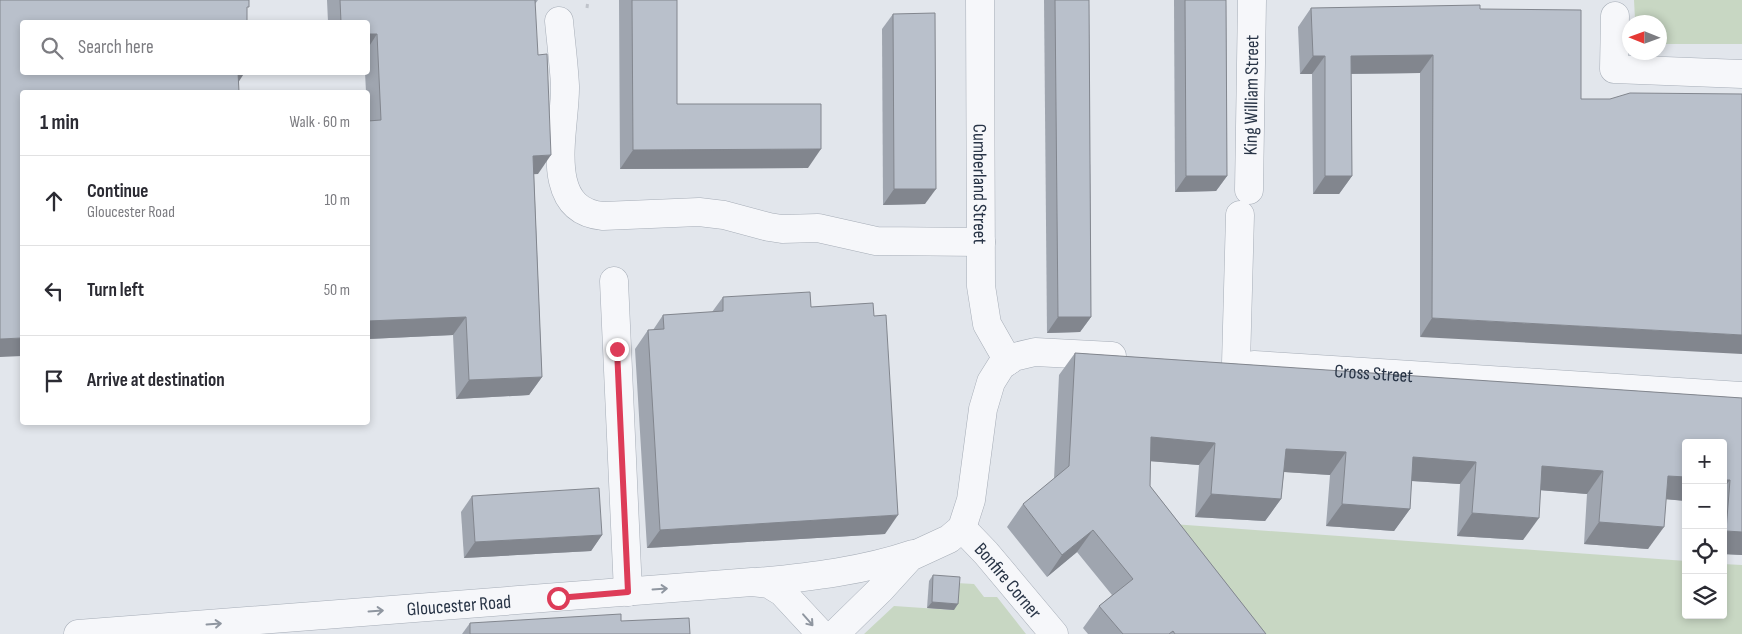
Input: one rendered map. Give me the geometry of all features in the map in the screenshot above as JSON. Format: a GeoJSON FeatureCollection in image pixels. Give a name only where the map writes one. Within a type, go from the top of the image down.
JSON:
{"type":"FeatureCollection","features":[{"type":"Feature","properties":{"kind":"street","name":"Cumberland Street"},"geometry":{"type":"LineString","coordinates":[[980,0],[981,286],[984,313],[992,335],[1008,361]]}},
{"type":"Feature","properties":{"kind":"street","name":"King William Street"},"geometry":{"type":"LineString","coordinates":[[1249,190],[1252,0]]}},
{"type":"Feature","properties":{"kind":"street"},"geometry":{"type":"LineString","coordinates":[[1615,16],[1614,69],[1742,74]]}},
{"type":"Feature","properties":{"kind":"street"},"geometry":{"type":"LineString","coordinates":[[560,21],[565,87],[560,150],[561,171],[565,188],[571,201],[579,209],[590,214],[603,216],[699,212],[769,227],[782,229],[818,228],[876,241],[981,242]]}},
{"type":"Feature","properties":{"kind":"street"},"geometry":{"type":"LineString","coordinates":[[1236,364],[1240,215]]}},
{"type":"Feature","properties":{"kind":"street"},"geometry":{"type":"LineString","coordinates":[[614,281],[628,592]]}},
{"type":"Feature","properties":{"kind":"street"},"geometry":{"type":"LineString","coordinates":[[752,582],[806,577],[892,561],[949,540],[962,528],[971,500],[985,402],[997,372],[1008,361],[1026,353],[1044,352],[1140,358]]}},
{"type":"Feature","properties":{"kind":"street","name":"Cross Street"},"geometry":{"type":"LineString","coordinates":[[1207,362],[1742,396]]}},
{"type":"Feature","properties":{"kind":"street","name":"Bonfire Corner"},"geometry":{"type":"LineString","coordinates":[[962,528],[986,553],[1054,634]]}},
{"type":"Feature","properties":{"kind":"street"},"geometry":{"type":"LineString","coordinates":[[836,634],[914,554]]}},
{"type":"Feature","properties":{"kind":"street","name":"Gloucester Road"},"geometry":{"type":"LineString","coordinates":[[78,634],[752,582],[769,584],[782,592],[820,634]]}},
{"type":"Feature","properties":{"kind":"green space"},"geometry":{"type":"Polygon","coordinates":[[[1634,0],[1742,0],[1742,44],[1667,44],[1667,15],[1635,15],[1634,0]]]}},
{"type":"Feature","properties":{"kind":"green space"},"geometry":{"type":"Polygon","coordinates":[[[1159,523],[1682,561],[1682,619],[1727,619],[1727,564],[1742,565],[1742,634],[1245,634],[1159,523]]]}},
{"type":"Feature","properties":{"kind":"green space"},"geometry":{"type":"Polygon","coordinates":[[[956,583],[974,584],[984,597],[997,597],[1026,634],[864,634],[894,606],[953,610],[956,583]]]}},
{"type":"Feature","properties":{"kind":"building"},"geometry":{"type":"Polygon","coordinates":[[[0,0],[249,0],[247,20],[20,20],[20,75],[238,75],[239,90],[20,90],[20,338],[0,339],[0,0]]]}},
{"type":"Feature","properties":{"kind":"building"},"geometry":{"type":"Polygon","coordinates":[[[340,0],[535,0],[538,55],[547,54],[551,155],[533,156],[542,377],[469,380],[466,317],[370,321],[370,121],[381,120],[377,34],[370,34],[370,20],[341,20],[340,0]]]}},
{"type":"Feature","properties":{"kind":"building"},"geometry":{"type":"Polygon","coordinates":[[[632,0],[677,0],[677,104],[821,104],[821,149],[633,150],[632,0]]]}},
{"type":"Feature","properties":{"kind":"building"},"geometry":{"type":"Polygon","coordinates":[[[1055,0],[1089,0],[1091,317],[1058,317],[1055,0]]]}},
{"type":"Feature","properties":{"kind":"building"},"geometry":{"type":"Polygon","coordinates":[[[1185,0],[1226,0],[1227,176],[1186,176],[1185,0]]]}},
{"type":"Feature","properties":{"kind":"building"},"geometry":{"type":"Polygon","coordinates":[[[1480,5],[1480,9],[1581,10],[1581,99],[1610,99],[1630,93],[1742,94],[1742,335],[1432,318],[1433,55],[1351,56],[1352,176],[1325,176],[1325,56],[1313,56],[1311,8],[1480,5]]]}},
{"type":"Feature","properties":{"kind":"building"},"geometry":{"type":"Polygon","coordinates":[[[935,13],[936,189],[894,189],[893,14],[935,13]]]}},
{"type":"Feature","properties":{"kind":"building"},"geometry":{"type":"Polygon","coordinates":[[[810,292],[811,307],[873,303],[874,316],[886,315],[898,515],[660,530],[648,330],[664,329],[663,315],[723,311],[723,297],[810,292]]]}},
{"type":"Feature","properties":{"kind":"building"},"geometry":{"type":"Polygon","coordinates":[[[1075,353],[1742,398],[1742,532],[1727,531],[1730,480],[1727,480],[1727,439],[1682,439],[1682,477],[1668,476],[1664,527],[1599,522],[1603,471],[1542,466],[1539,518],[1472,513],[1476,462],[1413,457],[1410,509],[1342,504],[1346,452],[1286,449],[1281,499],[1211,494],[1215,443],[1151,437],[1150,486],[1266,634],[1175,634],[1173,631],[1169,634],[1123,634],[1099,606],[1133,579],[1093,530],[1062,555],[1023,504],[1069,466],[1075,353]]]}},
{"type":"Feature","properties":{"kind":"building"},"geometry":{"type":"Polygon","coordinates":[[[599,488],[602,535],[475,542],[472,496],[599,488]]]}},
{"type":"Feature","properties":{"kind":"building"},"geometry":{"type":"Polygon","coordinates":[[[933,575],[960,577],[958,604],[932,602],[933,575]]]}},
{"type":"Feature","properties":{"kind":"building"},"geometry":{"type":"Polygon","coordinates":[[[621,614],[621,621],[689,618],[690,634],[470,634],[470,623],[621,614]]]}},
{"type":"Feature","properties":{"kind":"route"},"geometry":{"type":"LineString","coordinates":[[558,598],[628,592],[617,349]]}}]}
